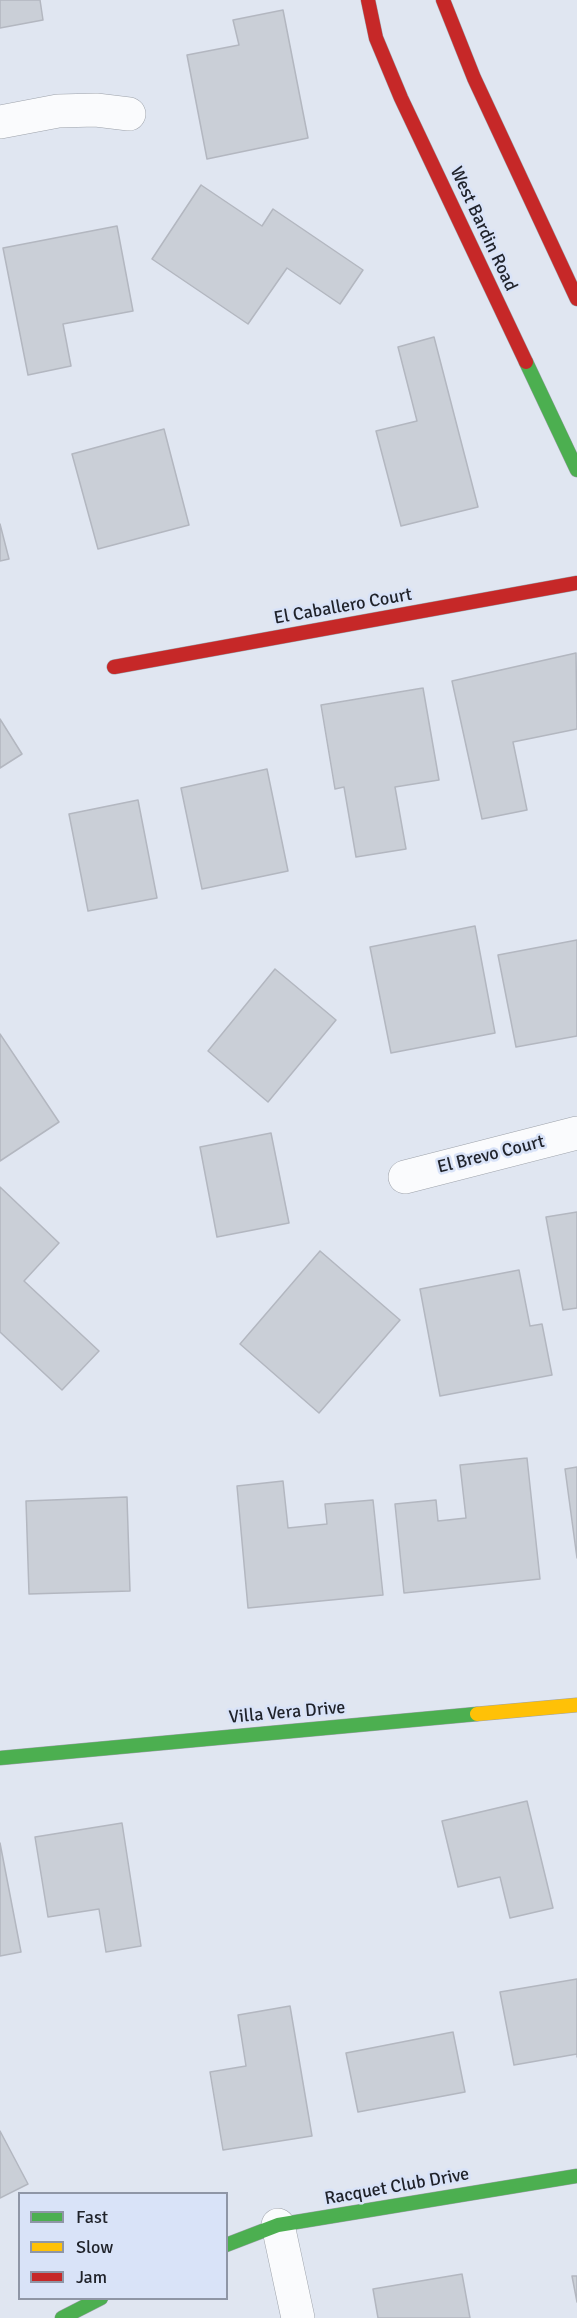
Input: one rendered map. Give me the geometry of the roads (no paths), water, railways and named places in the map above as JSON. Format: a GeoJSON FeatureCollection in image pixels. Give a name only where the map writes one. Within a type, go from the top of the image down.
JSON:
{"type":"FeatureCollection","features":[{"type":"Feature","properties":{"kind":"street","name":"West Bardin Road"},"geometry":{"type":"LineString","coordinates":[[368,0],[376,38],[401,98],[577,470]]}},
{"type":"Feature","properties":{"kind":"street"},"geometry":{"type":"LineString","coordinates":[[443,0],[474,78],[577,299]]}},
{"type":"Feature","properties":{"kind":"street"},"geometry":{"type":"LineString","coordinates":[[0,122],[58,111],[96,110],[129,114]]}},
{"type":"Feature","properties":{"kind":"street","name":"El Caballero Court"},"geometry":{"type":"LineString","coordinates":[[114,667],[577,583]]}},
{"type":"Feature","properties":{"kind":"street","name":"El Brevo Court"},"geometry":{"type":"LineString","coordinates":[[405,1177],[577,1133]]}},
{"type":"Feature","properties":{"kind":"street","name":"Villa Vera Drive"},"geometry":{"type":"LineString","coordinates":[[0,1758],[577,1705]]}},
{"type":"Feature","properties":{"kind":"street","name":"Racquet Club Drive"},"geometry":{"type":"LineString","coordinates":[[228,2244],[278,2225],[577,2176]]}},
{"type":"Feature","properties":{"kind":"street"},"geometry":{"type":"LineString","coordinates":[[278,2225],[298,2318]]}},
{"type":"Feature","properties":{"kind":"street"},"geometry":{"type":"LineString","coordinates":[[62,2318],[97,2300]]}}]}
